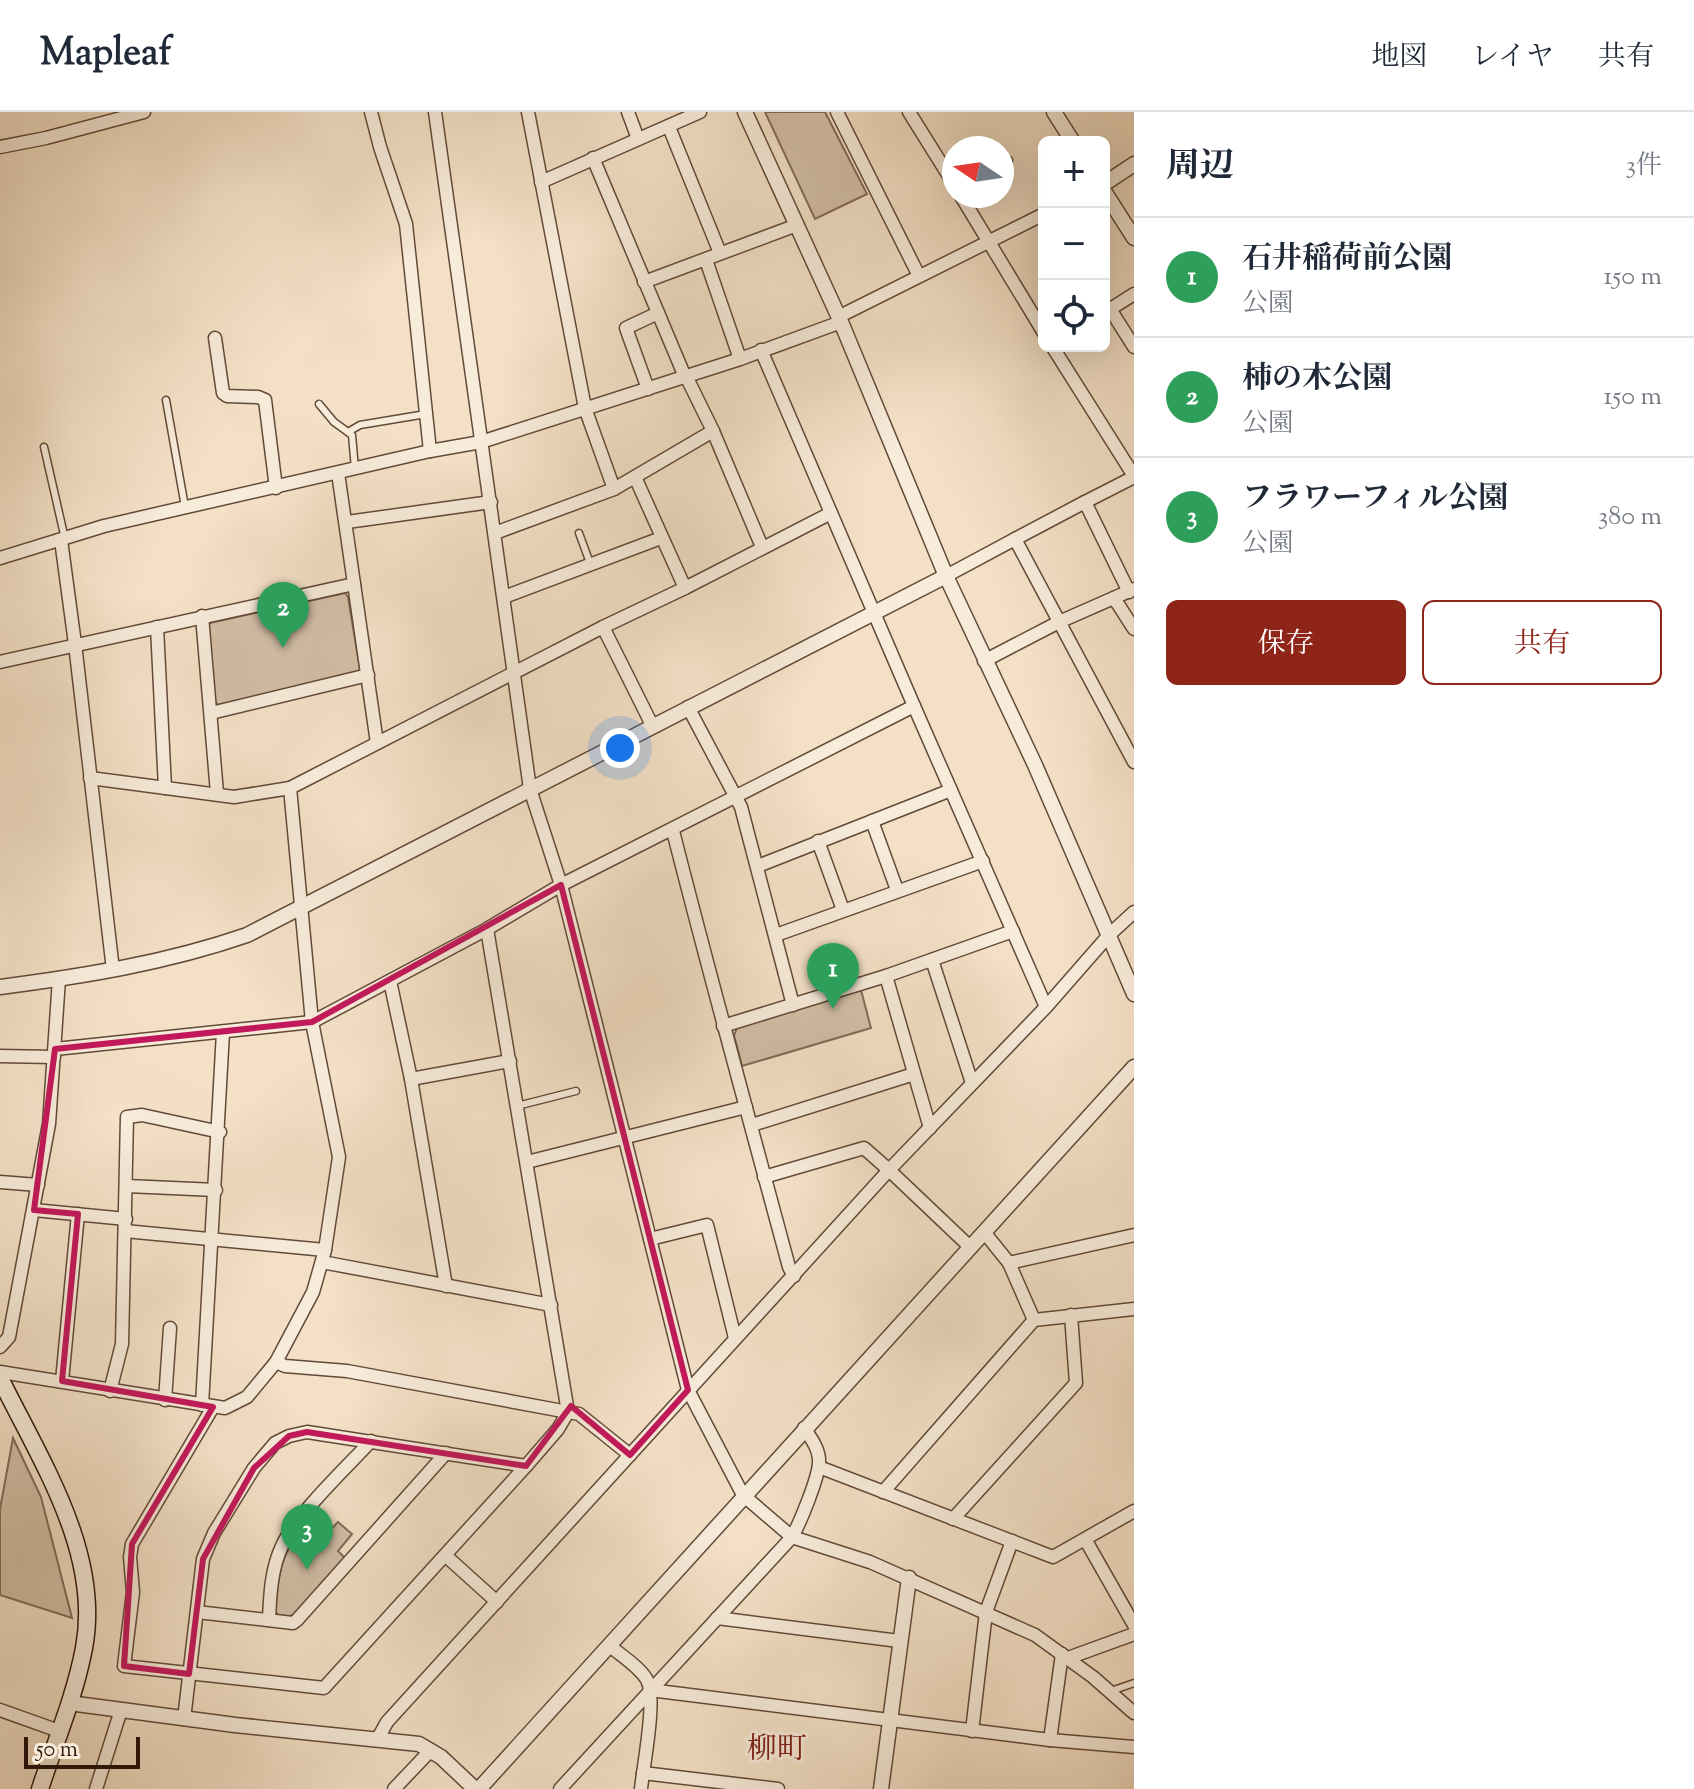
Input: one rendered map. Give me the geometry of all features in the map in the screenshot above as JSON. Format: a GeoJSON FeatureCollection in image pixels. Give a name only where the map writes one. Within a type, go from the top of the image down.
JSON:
{"type":"FeatureCollection","features":[{"type":"Feature","properties":{"kind":"main road"},"geometry":{"type":"LineString","coordinates":[[0,1375],[55,1491],[81,1558],[87,1615],[85,1646],[40,1789]]}},
{"type":"Feature","properties":{"kind":"street"},"geometry":{"type":"LineString","coordinates":[[0,147],[144,112]]}},
{"type":"Feature","properties":{"kind":"street"},"geometry":{"type":"LineString","coordinates":[[371,112],[406,224],[430,451]]}},
{"type":"Feature","properties":{"kind":"street"},"geometry":{"type":"LineString","coordinates":[[435,112],[530,789],[561,885],[688,1390],[743,1495],[792,1537],[870,1562],[1035,1635],[1134,1713]]}},
{"type":"Feature","properties":{"kind":"street"},"geometry":{"type":"LineString","coordinates":[[528,112],[585,408],[614,489]]}},
{"type":"Feature","properties":{"kind":"street"},"geometry":{"type":"LineString","coordinates":[[628,112],[638,139]]}},
{"type":"Feature","properties":{"kind":"street"},"geometry":{"type":"LineString","coordinates":[[541,182],[700,112]]}},
{"type":"Feature","properties":{"kind":"street"},"geometry":{"type":"LineString","coordinates":[[745,112],[839,320],[946,576],[1035,765],[1134,994]]}},
{"type":"Feature","properties":{"kind":"street"},"geometry":{"type":"LineString","coordinates":[[837,112],[919,276]]}},
{"type":"Feature","properties":{"kind":"street"},"geometry":{"type":"LineString","coordinates":[[909,112],[942,165]]}},
{"type":"Feature","properties":{"kind":"street"},"geometry":{"type":"LineString","coordinates":[[1054,112],[1069,136]]}},
{"type":"Feature","properties":{"kind":"street"},"geometry":{"type":"LineString","coordinates":[[669,127],[720,253]]}},
{"type":"Feature","properties":{"kind":"street"},"geometry":{"type":"LineString","coordinates":[[593,158],[644,282],[713,431],[762,547]]}},
{"type":"Feature","properties":{"kind":"street"},"geometry":{"type":"LineString","coordinates":[[1110,180],[1134,164]]}},
{"type":"Feature","properties":{"kind":"street"},"geometry":{"type":"LineString","coordinates":[[1110,200],[1134,238]]}},
{"type":"Feature","properties":{"kind":"street"},"geometry":{"type":"LineString","coordinates":[[969,208],[1038,323]]}},
{"type":"Feature","properties":{"kind":"street"},"geometry":{"type":"LineString","coordinates":[[0,558],[104,526],[481,442],[740,359],[839,320],[1038,217]]}},
{"type":"Feature","properties":{"kind":"street"},"geometry":{"type":"LineString","coordinates":[[644,282],[797,225]]}},
{"type":"Feature","properties":{"kind":"street"},"geometry":{"type":"LineString","coordinates":[[706,260],[740,359]]}},
{"type":"Feature","properties":{"kind":"street"},"geometry":{"type":"LineString","coordinates":[[1110,309],[1134,294]]}},
{"type":"Feature","properties":{"kind":"street"},"geometry":{"type":"LineString","coordinates":[[648,389],[626,328],[658,313]]}},
{"type":"Feature","properties":{"kind":"street"},"geometry":{"type":"LineString","coordinates":[[1110,315],[1134,347]]}},
{"type":"Feature","properties":{"kind":"street"},"geometry":{"type":"LineString","coordinates":[[215,338],[223,393],[265,400],[276,488]]}},
{"type":"Feature","properties":{"kind":"street"},"geometry":{"type":"LineString","coordinates":[[761,350],[1046,1007]]}},
{"type":"Feature","properties":{"kind":"street"},"geometry":{"type":"LineString","coordinates":[[0,987],[113,970],[208,948],[247,935],[874,614],[1134,477],[1056,352]]}},
{"type":"Feature","properties":{"kind":"street"},"geometry":{"type":"LineString","coordinates":[[495,533],[614,489],[713,431]]}},
{"type":"Feature","properties":{"kind":"street"},"geometry":{"type":"LineString","coordinates":[[338,473],[377,743]]}},
{"type":"Feature","properties":{"kind":"street"},"geometry":{"type":"LineString","coordinates":[[635,477],[685,588]]}},
{"type":"Feature","properties":{"kind":"street"},"geometry":{"type":"LineString","coordinates":[[347,522],[491,502]]}},
{"type":"Feature","properties":{"kind":"street"},"geometry":{"type":"LineString","coordinates":[[984,661],[1059,622],[1131,590],[1085,502]]}},
{"type":"Feature","properties":{"kind":"street"},"geometry":{"type":"LineString","coordinates":[[90,778],[234,797],[290,788],[831,513]]}},
{"type":"Feature","properties":{"kind":"street"},"geometry":{"type":"LineString","coordinates":[[504,597],[661,538]]}},
{"type":"Feature","properties":{"kind":"street"},"geometry":{"type":"LineString","coordinates":[[1015,539],[1134,762]]}},
{"type":"Feature","properties":{"kind":"street"},"geometry":{"type":"LineString","coordinates":[[63,540],[113,970]]}},
{"type":"Feature","properties":{"kind":"street"},"geometry":{"type":"LineString","coordinates":[[0,662],[354,584]]}},
{"type":"Feature","properties":{"kind":"street"},"geometry":{"type":"LineString","coordinates":[[1114,598],[1134,629]]}},
{"type":"Feature","properties":{"kind":"street"},"geometry":{"type":"LineString","coordinates":[[202,616],[217,793]]}},
{"type":"Feature","properties":{"kind":"street"},"geometry":{"type":"LineString","coordinates":[[157,627],[165,788]]}},
{"type":"Feature","properties":{"kind":"street"},"geometry":{"type":"LineString","coordinates":[[603,627],[652,725]]}},
{"type":"Feature","properties":{"kind":"street"},"geometry":{"type":"LineString","coordinates":[[211,713],[368,675]]}},
{"type":"Feature","properties":{"kind":"street"},"geometry":{"type":"LineString","coordinates":[[0,1056],[55,1053],[312,1022],[487,929],[561,885],[673,831],[914,706]]}},
{"type":"Feature","properties":{"kind":"street"},"geometry":{"type":"LineString","coordinates":[[688,707],[741,807],[793,1005]]}},
{"type":"Feature","properties":{"kind":"street"},"geometry":{"type":"LineString","coordinates":[[0,1375],[62,1381],[225,1408],[247,1397],[276,1362],[313,1292],[324,1256],[339,1157],[312,1022],[290,788]]}},
{"type":"Feature","properties":{"kind":"street"},"geometry":{"type":"LineString","coordinates":[[758,866],[951,790]]}},
{"type":"Feature","properties":{"kind":"street"},"geometry":{"type":"LineString","coordinates":[[872,821],[897,890]]}},
{"type":"Feature","properties":{"kind":"street"},"geometry":{"type":"LineString","coordinates":[[673,831],[764,1177],[794,1276]]}},
{"type":"Feature","properties":{"kind":"street"},"geometry":{"type":"LineString","coordinates":[[818,841],[843,910]]}},
{"type":"Feature","properties":{"kind":"street"},"geometry":{"type":"LineString","coordinates":[[776,935],[983,861]]}},
{"type":"Feature","properties":{"kind":"street"},"geometry":{"type":"LineString","coordinates":[[377,1740],[387,1722],[735,1338],[889,1170],[1046,1007],[1109,935],[1134,912]]}},
{"type":"Feature","properties":{"kind":"street"},"geometry":{"type":"LineString","coordinates":[[223,1032],[207,1406],[136,1534],[130,1557],[133,1592],[124,1666],[324,1688],[526,1466],[558,1429],[568,1412],[487,929]]}},
{"type":"Feature","properties":{"kind":"street"},"geometry":{"type":"LineString","coordinates":[[723,1026],[886,976],[1013,931]]}},
{"type":"Feature","properties":{"kind":"street"},"geometry":{"type":"LineString","coordinates":[[932,960],[972,1083]]}},
{"type":"Feature","properties":{"kind":"street"},"geometry":{"type":"LineString","coordinates":[[886,976],[930,1128]]}},
{"type":"Feature","properties":{"kind":"street"},"geometry":{"type":"LineString","coordinates":[[0,1347],[9,1337],[49,1124],[59,979]]}},
{"type":"Feature","properties":{"kind":"street"},"geometry":{"type":"LineString","coordinates":[[390,981],[411,1079],[446,1286]]}},
{"type":"Feature","properties":{"kind":"street"},"geometry":{"type":"LineString","coordinates":[[411,1079],[510,1061]]}},
{"type":"Feature","properties":{"kind":"street"},"geometry":{"type":"LineString","coordinates":[[69,1703],[184,1719],[419,1744],[431,1750],[477,1789],[1134,1068]]}},
{"type":"Feature","properties":{"kind":"street"},"geometry":{"type":"LineString","coordinates":[[752,1125],[914,1074]]}},
{"type":"Feature","properties":{"kind":"street"},"geometry":{"type":"LineString","coordinates":[[527,1162],[746,1107]]}},
{"type":"Feature","properties":{"kind":"street"},"geometry":{"type":"LineString","coordinates":[[110,1391],[122,1344],[127,1117],[142,1115],[220,1132]]}},
{"type":"Feature","properties":{"kind":"street"},"geometry":{"type":"LineString","coordinates":[[764,1177],[864,1148],[969,1246]]}},
{"type":"Feature","properties":{"kind":"street"},"geometry":{"type":"LineString","coordinates":[[0,1182],[38,1185]]}},
{"type":"Feature","properties":{"kind":"street"},"geometry":{"type":"LineString","coordinates":[[127,1186],[216,1190]]}},
{"type":"Feature","properties":{"kind":"street"},"geometry":{"type":"LineString","coordinates":[[34,1210],[78,1214],[213,1240],[324,1256],[446,1286],[551,1305]]}},
{"type":"Feature","properties":{"kind":"street"},"geometry":{"type":"LineString","coordinates":[[62,1381],[78,1214]]}},
{"type":"Feature","properties":{"kind":"street"},"geometry":{"type":"LineString","coordinates":[[650,1239],[707,1225],[735,1338]]}},
{"type":"Feature","properties":{"kind":"street"},"geometry":{"type":"LineString","coordinates":[[984,1232],[1009,1263],[1034,1320]]}},
{"type":"Feature","properties":{"kind":"street"},"geometry":{"type":"LineString","coordinates":[[1009,1263],[1134,1235]]}},
{"type":"Feature","properties":{"kind":"street"},"geometry":{"type":"LineString","coordinates":[[883,1492],[1034,1320],[1134,1309]]}},
{"type":"Feature","properties":{"kind":"street"},"geometry":{"type":"LineString","coordinates":[[953,1519],[1076,1383],[1071,1315]]}},
{"type":"Feature","properties":{"kind":"street"},"geometry":{"type":"LineString","coordinates":[[165,1400],[170,1328]]}},
{"type":"Feature","properties":{"kind":"street"},"geometry":{"type":"LineString","coordinates":[[276,1362],[285,1366],[347,1371],[579,1414],[630,1455]]}},
{"type":"Feature","properties":{"kind":"street"},"geometry":{"type":"LineString","coordinates":[[560,1789],[792,1537],[819,1467],[818,1452],[804,1428]]}},
{"type":"Feature","properties":{"kind":"street"},"geometry":{"type":"LineString","coordinates":[[184,1719],[203,1559],[214,1533],[254,1468],[275,1443],[307,1432],[526,1466]]}},
{"type":"Feature","properties":{"kind":"street"},"geometry":{"type":"LineString","coordinates":[[269,1620],[276,1564],[282,1545],[295,1525],[371,1441]]}},
{"type":"Feature","properties":{"kind":"street"},"geometry":{"type":"LineString","coordinates":[[197,1612],[293,1623],[446,1453]]}},
{"type":"Feature","properties":{"kind":"street"},"geometry":{"type":"LineString","coordinates":[[819,1467],[1053,1557],[1134,1511]]}},
{"type":"Feature","properties":{"kind":"street"},"geometry":{"type":"LineString","coordinates":[[1085,1539],[1134,1625]]}},
{"type":"Feature","properties":{"kind":"street"},"geometry":{"type":"LineString","coordinates":[[972,1731],[986,1612],[1012,1541]]}},
{"type":"Feature","properties":{"kind":"street"},"geometry":{"type":"LineString","coordinates":[[446,1556],[497,1602]]}},
{"type":"Feature","properties":{"kind":"street"},"geometry":{"type":"LineString","coordinates":[[881,1789],[909,1578]]}},
{"type":"Feature","properties":{"kind":"street"},"geometry":{"type":"LineString","coordinates":[[717,1618],[899,1641]]}},
{"type":"Feature","properties":{"kind":"street"},"geometry":{"type":"LineString","coordinates":[[1065,1656],[1134,1634]]}},
{"type":"Feature","properties":{"kind":"street"},"geometry":{"type":"LineString","coordinates":[[609,1645],[647,1680],[650,1690],[651,1707],[641,1789]]}},
{"type":"Feature","properties":{"kind":"street"},"geometry":{"type":"LineString","coordinates":[[1050,1740],[1065,1656]]}},
{"type":"Feature","properties":{"kind":"street"},"geometry":{"type":"LineString","coordinates":[[650,1690],[972,1731],[1134,1747]]}},
{"type":"Feature","properties":{"kind":"street"},"geometry":{"type":"LineString","coordinates":[[0,1710],[59,1731]]}},
{"type":"Feature","properties":{"kind":"street"},"geometry":{"type":"LineString","coordinates":[[96,1789],[121,1710]]}},
{"type":"Feature","properties":{"kind":"street"},"geometry":{"type":"LineString","coordinates":[[394,1789],[431,1750]]}},
{"type":"Feature","properties":{"kind":"street"},"geometry":{"type":"LineString","coordinates":[[643,1773],[778,1789]]}},
{"type":"Feature","properties":{"kind":"lane"},"geometry":{"type":"LineString","coordinates":[[166,400],[185,507]]}},
{"type":"Feature","properties":{"kind":"lane"},"geometry":{"type":"LineString","coordinates":[[319,404],[334,422],[348,432],[354,443],[355,469]]}},
{"type":"Feature","properties":{"kind":"lane"},"geometry":{"type":"LineString","coordinates":[[348,432],[360,425],[426,414]]}},
{"type":"Feature","properties":{"kind":"lane"},"geometry":{"type":"LineString","coordinates":[[44,447],[63,540]]}},
{"type":"Feature","properties":{"kind":"lane"},"geometry":{"type":"LineString","coordinates":[[579,533],[591,565]]}},
{"type":"Feature","properties":{"kind":"lane"},"geometry":{"type":"LineString","coordinates":[[517,1106],[576,1091]]}},
{"type":"Feature","properties":{"kind":"lane"},"geometry":{"type":"LineString","coordinates":[[1109,1692],[1134,1683]]}},
{"type":"Feature","properties":{"kind":"highlighted area"},"geometry":{"type":"Polygon","coordinates":[[[561,885],[688,1390],[630,1455],[571,1406],[526,1466],[307,1432],[289,1436],[254,1468],[203,1559],[189,1674],[124,1666],[132,1544],[213,1407],[62,1381],[78,1214],[34,1210],[55,1049],[312,1022],[561,885]]]}},
{"type":"Feature","properties":{"kind":"shaded area"},"geometry":{"type":"Polygon","coordinates":[[[765,112],[825,112],[867,194],[815,219],[765,112]]]}},
{"type":"Feature","properties":{"kind":"shaded area"},"geometry":{"type":"Polygon","coordinates":[[[345,593],[360,669],[357,673],[218,705],[215,702],[207,626],[210,623],[345,593]]]}},
{"type":"Feature","properties":{"kind":"shaded area"},"geometry":{"type":"Polygon","coordinates":[[[861,990],[871,1028],[742,1066],[734,1035],[737,1028],[861,990]]]}},
{"type":"Feature","properties":{"kind":"shaded area"},"geometry":{"type":"Polygon","coordinates":[[[13,1438],[41,1497],[72,1618],[0,1595],[0,1509],[13,1438]]]}},
{"type":"Feature","properties":{"kind":"shaded area"},"geometry":{"type":"Polygon","coordinates":[[[338,1522],[352,1534],[338,1551],[345,1558],[297,1613],[288,1617],[279,1616],[275,1611],[280,1575],[285,1555],[296,1535],[304,1523],[321,1540],[338,1522]]]}},
{"type":"Feature","properties":{"kind":"place","name":"柿の木公園"},"geometry":{"type":"Point","coordinates":[283,648]}},
{"type":"Feature","properties":{"kind":"place","name":"石井稲荷前公園"},"geometry":{"type":"Point","coordinates":[833,1009]}},
{"type":"Feature","properties":{"kind":"place","name":"フラワーフィル公園"},"geometry":{"type":"Point","coordinates":[307,1570]}},
{"type":"Feature","properties":{"kind":"district","name":"柳町"},"geometry":{"type":"Point","coordinates":[777,1748]}}]}
